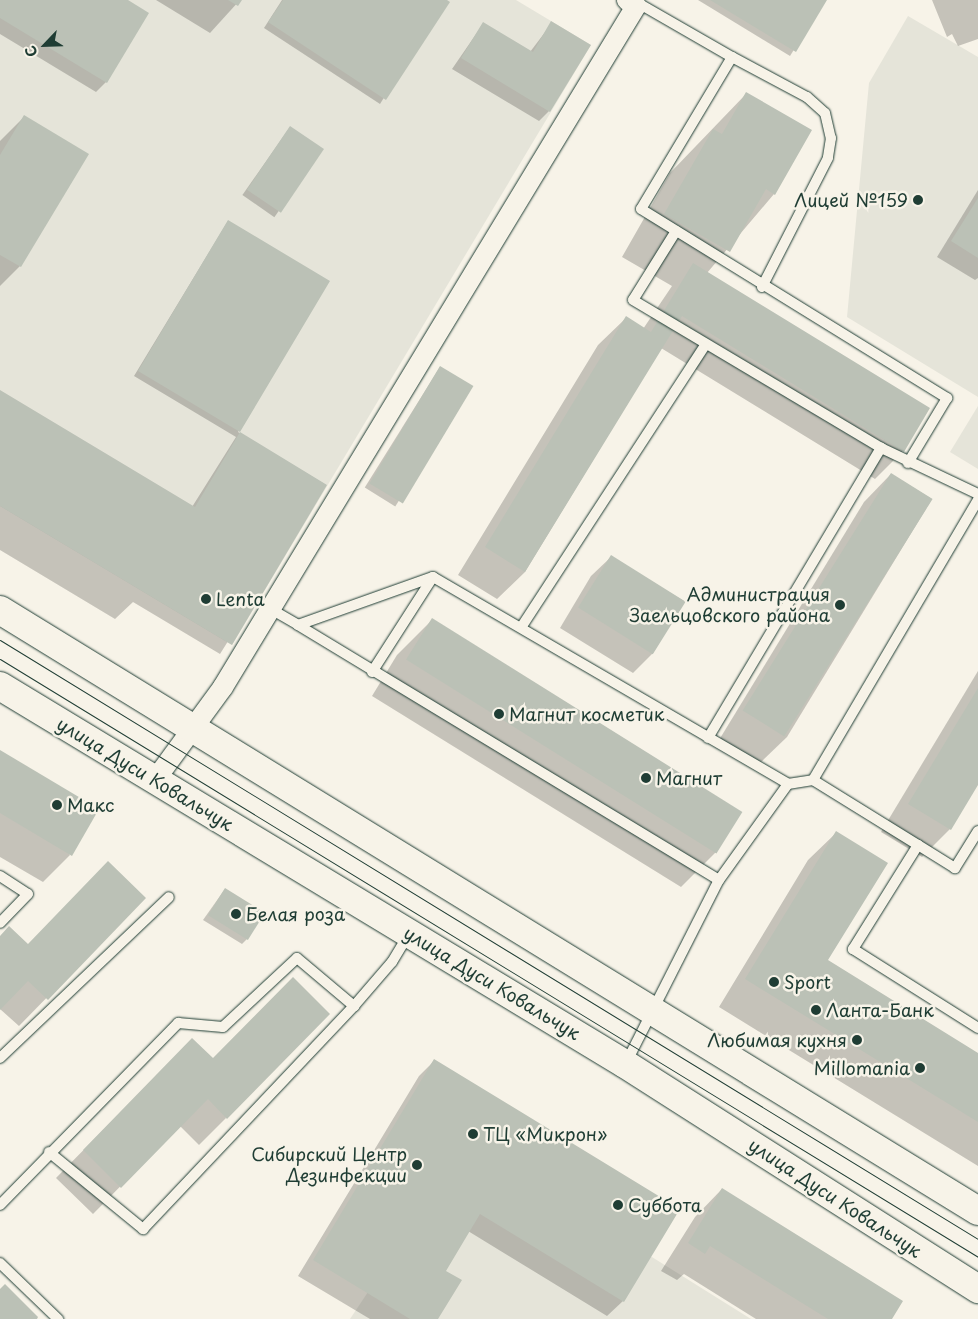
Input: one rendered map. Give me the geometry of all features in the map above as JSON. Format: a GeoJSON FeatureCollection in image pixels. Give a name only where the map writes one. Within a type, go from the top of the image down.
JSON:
{"type":"FeatureCollection","features":[{"type":"Feature","properties":{"kind":"main road"},"geometry":{"type":"LineString","coordinates":[[0,610],[652,1008],[978,1211]]}},
{"type":"Feature","properties":{"kind":"main road","name":"улица Дуси Ковальчук"},"geometry":{"type":"LineString","coordinates":[[0,686],[625,1064],[978,1289]]}},
{"type":"Feature","properties":{"kind":"street"},"geometry":{"type":"LineString","coordinates":[[156,780],[193,728],[269,608],[634,2]]}},
{"type":"Feature","properties":{"kind":"lane"},"geometry":{"type":"LineString","coordinates":[[634,2],[807,97],[825,113],[831,138],[828,158],[762,287]]}},
{"type":"Feature","properties":{"kind":"lane"},"geometry":{"type":"LineString","coordinates":[[732,57],[641,209],[762,287],[947,398],[908,463]]}},
{"type":"Feature","properties":{"kind":"lane"},"geometry":{"type":"LineString","coordinates":[[676,231],[633,300],[705,345],[881,448],[908,463],[978,494]]}},
{"type":"Feature","properties":{"kind":"lane"},"geometry":{"type":"LineString","coordinates":[[522,626],[705,345]]}},
{"type":"Feature","properties":{"kind":"lane"},"geometry":{"type":"LineString","coordinates":[[708,738],[881,448]]}},
{"type":"Feature","properties":{"kind":"lane"},"geometry":{"type":"LineString","coordinates":[[814,780],[978,500]]}},
{"type":"Feature","properties":{"kind":"lane"},"geometry":{"type":"LineString","coordinates":[[298,625],[433,578],[522,626],[788,784],[814,780],[955,868],[978,831]]}},
{"type":"Feature","properties":{"kind":"lane"},"geometry":{"type":"LineString","coordinates":[[372,672],[433,578]]}},
{"type":"Feature","properties":{"kind":"lane"},"geometry":{"type":"LineString","coordinates":[[269,608],[719,880]]}},
{"type":"Feature","properties":{"kind":"lane"},"geometry":{"type":"LineString","coordinates":[[625,1064],[719,880],[788,784]]}},
{"type":"Feature","properties":{"kind":"lane"},"geometry":{"type":"LineString","coordinates":[[918,846],[853,949],[978,1028]]}},
{"type":"Feature","properties":{"kind":"lane"},"geometry":{"type":"LineString","coordinates":[[0,876],[28,894],[0,923]]}},
{"type":"Feature","properties":{"kind":"lane"},"geometry":{"type":"LineString","coordinates":[[0,1058],[169,897]]}},
{"type":"Feature","properties":{"kind":"lane"},"geometry":{"type":"LineString","coordinates":[[49,1152],[143,1229],[354,1006],[392,962],[410,934]]}},
{"type":"Feature","properties":{"kind":"lane"},"geometry":{"type":"LineString","coordinates":[[0,1205],[49,1152],[178,1023],[223,1027],[297,958],[354,1006]]}},
{"type":"Feature","properties":{"kind":"lane"},"geometry":{"type":"LineString","coordinates":[[0,1263],[58,1319]]}},
{"type":"Feature","properties":{"kind":"shaded area"},"geometry":{"type":"Polygon","coordinates":[[[0,0],[516,0],[591,45],[232,645],[0,506],[0,0]]]}},
{"type":"Feature","properties":{"kind":"shaded area","name":"Лицей №159"},"geometry":{"type":"Polygon","coordinates":[[[908,16],[978,57],[978,397],[847,317],[869,83],[908,16]]]}},
{"type":"Feature","properties":{"kind":"shaded area"},"geometry":{"type":"Polygon","coordinates":[[[978,406],[978,469],[950,452],[978,406]]]}},
{"type":"Feature","properties":{"kind":"shaded area"},"geometry":{"type":"Polygon","coordinates":[[[468,1142],[751,1319],[350,1319],[468,1142]]]}},
{"type":"Feature","properties":{"kind":"building"},"geometry":{"type":"Polygon","coordinates":[[[0,0],[128,0],[149,13],[107,83],[0,18],[0,0]]]}},
{"type":"Feature","properties":{"kind":"building"},"geometry":{"type":"Polygon","coordinates":[[[228,0],[242,0],[238,6],[228,0]]]}},
{"type":"Feature","properties":{"kind":"building"},"geometry":{"type":"Polygon","coordinates":[[[283,0],[447,0],[450,2],[386,100],[268,22],[283,0]]]}},
{"type":"Feature","properties":{"kind":"building"},"geometry":{"type":"Polygon","coordinates":[[[710,0],[827,0],[796,52],[710,0]]]}},
{"type":"Feature","properties":{"kind":"building"},"geometry":{"type":"Polygon","coordinates":[[[551,21],[591,45],[550,112],[461,58],[483,22],[533,52],[551,21]]]}},
{"type":"Feature","properties":{"kind":"building"},"geometry":{"type":"Polygon","coordinates":[[[746,92],[812,130],[775,195],[766,189],[730,252],[664,214],[713,129],[722,134],[746,92]]]}},
{"type":"Feature","properties":{"kind":"building"},"geometry":{"type":"Polygon","coordinates":[[[24,115],[89,154],[21,267],[0,255],[0,155],[24,115]]]}},
{"type":"Feature","properties":{"kind":"building"},"geometry":{"type":"Polygon","coordinates":[[[290,126],[324,149],[281,213],[247,190],[290,126]]]}},
{"type":"Feature","properties":{"kind":"building"},"geometry":{"type":"Polygon","coordinates":[[[978,198],[978,258],[951,241],[978,198]]]}},
{"type":"Feature","properties":{"kind":"building"},"geometry":{"type":"Polygon","coordinates":[[[228,220],[330,281],[240,432],[138,371],[228,220]]]}},
{"type":"Feature","properties":{"kind":"building"},"geometry":{"type":"Polygon","coordinates":[[[693,263],[930,408],[904,452],[682,316],[525,572],[485,547],[626,316],[651,332],[693,263]]]}},
{"type":"Feature","properties":{"kind":"building"},"geometry":{"type":"Polygon","coordinates":[[[440,366],[473,386],[403,504],[369,483],[440,366]]]}},
{"type":"Feature","properties":{"kind":"building"},"geometry":{"type":"Polygon","coordinates":[[[0,390],[195,507],[240,432],[327,485],[232,645],[0,506],[0,390]]]}},
{"type":"Feature","properties":{"kind":"building","name":"Администрация Заельцовского района"},"geometry":{"type":"Polygon","coordinates":[[[891,473],[933,499],[784,736],[743,710],[891,473]]]}},
{"type":"Feature","properties":{"kind":"building"},"geometry":{"type":"Polygon","coordinates":[[[611,555],[686,602],[653,654],[578,608],[611,555]]]}},
{"type":"Feature","properties":{"kind":"building"},"geometry":{"type":"Polygon","coordinates":[[[432,618],[742,812],[716,854],[406,660],[432,618]]]}},
{"type":"Feature","properties":{"kind":"building"},"geometry":{"type":"Polygon","coordinates":[[[978,688],[978,785],[951,830],[908,804],[978,688]]]}},
{"type":"Feature","properties":{"kind":"building"},"geometry":{"type":"Polygon","coordinates":[[[0,750],[99,809],[72,856],[0,813],[0,750]]]}},
{"type":"Feature","properties":{"kind":"building"},"geometry":{"type":"Polygon","coordinates":[[[836,831],[888,863],[828,960],[978,1053],[978,1122],[745,979],[836,831]]]}},
{"type":"Feature","properties":{"kind":"building"},"geometry":{"type":"Polygon","coordinates":[[[108,861],[146,898],[48,1000],[28,981],[0,1010],[0,936],[9,926],[28,944],[108,861]]]}},
{"type":"Feature","properties":{"kind":"building","name":"Белая роза"},"geometry":{"type":"Polygon","coordinates":[[[225,888],[265,913],[248,940],[208,915],[225,888]]]}},
{"type":"Feature","properties":{"kind":"building"},"geometry":{"type":"Polygon","coordinates":[[[293,977],[330,1014],[227,1119],[208,1099],[121,1188],[83,1150],[192,1038],[213,1058],[293,977]]]}},
{"type":"Feature","properties":{"kind":"building","name":"ТЦ «Микрон»"},"geometry":{"type":"Polygon","coordinates":[[[434,1059],[680,1209],[624,1302],[480,1214],[446,1271],[462,1280],[438,1319],[410,1319],[313,1260],[434,1059]]]}},
{"type":"Feature","properties":{"kind":"building"},"geometry":{"type":"Polygon","coordinates":[[[722,1188],[903,1301],[892,1319],[828,1319],[710,1246],[705,1254],[688,1243],[722,1188]]]}},
{"type":"Feature","properties":{"kind":"building"},"geometry":{"type":"Polygon","coordinates":[[[5,1284],[38,1317],[37,1319],[0,1319],[0,1289],[5,1284]]]}},
{"type":"Feature","properties":{"kind":"tram line"},"geometry":{"type":"LineString","coordinates":[[0,640],[978,1239]]}},
{"type":"Feature","properties":{"kind":"tram line"},"geometry":{"type":"LineString","coordinates":[[0,659],[978,1257]]}},
{"type":"Feature","properties":{"kind":"place","name":"Лицей №159"},"geometry":{"type":"Point","coordinates":[918,200]}},
{"type":"Feature","properties":{"kind":"place","name":"Lenta"},"geometry":{"type":"Point","coordinates":[206,599]}},
{"type":"Feature","properties":{"kind":"place","name":"Администрация Заельцовского района"},"geometry":{"type":"Point","coordinates":[840,605]}},
{"type":"Feature","properties":{"kind":"place","name":"Магнит косметик"},"geometry":{"type":"Point","coordinates":[499,714]}},
{"type":"Feature","properties":{"kind":"place","name":"Магнит"},"geometry":{"type":"Point","coordinates":[646,778]}},
{"type":"Feature","properties":{"kind":"place","name":"Макс"},"geometry":{"type":"Point","coordinates":[57,805]}},
{"type":"Feature","properties":{"kind":"place","name":"Белая роза"},"geometry":{"type":"Point","coordinates":[236,914]}},
{"type":"Feature","properties":{"kind":"place","name":"Sport"},"geometry":{"type":"Point","coordinates":[774,982]}},
{"type":"Feature","properties":{"kind":"place","name":"Ланта-Банк"},"geometry":{"type":"Point","coordinates":[816,1010]}},
{"type":"Feature","properties":{"kind":"place","name":"Любимая кухня"},"geometry":{"type":"Point","coordinates":[857,1040]}},
{"type":"Feature","properties":{"kind":"place","name":"Millomania"},"geometry":{"type":"Point","coordinates":[920,1068]}},
{"type":"Feature","properties":{"kind":"place","name":"ТЦ «Микрон»"},"geometry":{"type":"Point","coordinates":[473,1134]}},
{"type":"Feature","properties":{"kind":"place","name":"Сибирский Центр Дезинфекции"},"geometry":{"type":"Point","coordinates":[417,1165]}},
{"type":"Feature","properties":{"kind":"place","name":"Суббота"},"geometry":{"type":"Point","coordinates":[618,1205]}}]}
